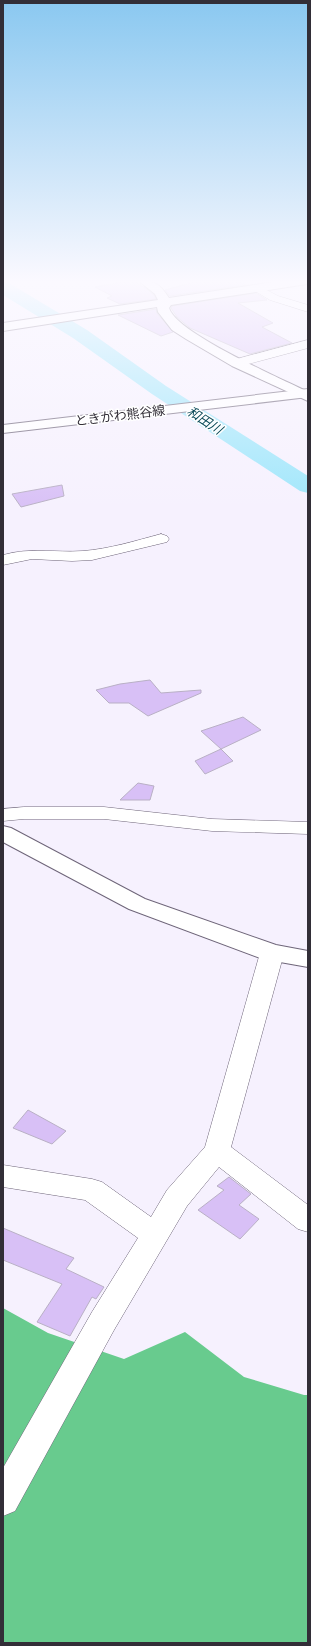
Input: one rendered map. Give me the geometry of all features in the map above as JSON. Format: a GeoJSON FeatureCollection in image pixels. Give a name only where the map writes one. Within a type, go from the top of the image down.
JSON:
{"type":"FeatureCollection","features":[{"type":"Feature","properties":{"kind":"street"},"geometry":{"type":"LineString","coordinates":[[228,358],[303,392]]}},
{"type":"Feature","properties":{"kind":"street"},"geometry":{"type":"LineString","coordinates":[[237,363],[256,358]]}},
{"type":"Feature","properties":{"kind":"street","name":"ときがわ熊谷線"},"geometry":{"type":"LineString","coordinates":[[3,429],[140,410],[303,392]]}},
{"type":"Feature","properties":{"kind":"street","name":"ときがわ熊谷線"},"geometry":{"type":"LineString","coordinates":[[3,422],[140,410]]}},
{"type":"Feature","properties":{"kind":"street"},"geometry":{"type":"LineString","coordinates":[[3,560],[14,555],[26,554],[82,556],[161,539]]}},
{"type":"Feature","properties":{"kind":"street"},"geometry":{"type":"LineString","coordinates":[[3,815],[24,813],[104,813],[212,825],[308,828]]}},
{"type":"Feature","properties":{"kind":"street"},"geometry":{"type":"LineString","coordinates":[[3,833],[137,904],[272,953],[308,959]]}},
{"type":"Feature","properties":{"kind":"street"},"geometry":{"type":"LineString","coordinates":[[3,1500],[103,1321],[154,1235],[177,1198],[217,1151],[272,953]]}},
{"type":"Feature","properties":{"kind":"street"},"geometry":{"type":"LineString","coordinates":[[217,1151],[308,1221]]}},
{"type":"Feature","properties":{"kind":"street"},"geometry":{"type":"LineString","coordinates":[[3,1176],[92,1190],[154,1235]]}},
{"type":"Feature","properties":{"kind":"green space"},"geometry":{"type":"Polygon","coordinates":[[[3,1308],[48,1333],[124,1359],[185,1332],[244,1377],[308,1395],[308,1643],[3,1643],[3,1308]]]}},
{"type":"Feature","properties":{"kind":"building"},"geometry":{"type":"Polygon","coordinates":[[[62,485],[64,496],[21,507],[12,494],[62,485]]]}},
{"type":"Feature","properties":{"kind":"building"},"geometry":{"type":"Polygon","coordinates":[[[150,680],[161,693],[201,690],[201,693],[148,716],[129,703],[109,703],[96,690],[120,684],[150,680]]]}},
{"type":"Feature","properties":{"kind":"building"},"geometry":{"type":"Polygon","coordinates":[[[243,717],[261,730],[221,749],[201,731],[243,717]]]}},
{"type":"Feature","properties":{"kind":"building"},"geometry":{"type":"Polygon","coordinates":[[[221,749],[233,761],[205,774],[195,761],[221,749]]]}},
{"type":"Feature","properties":{"kind":"building"},"geometry":{"type":"Polygon","coordinates":[[[138,783],[154,786],[150,800],[120,800],[138,783]]]}},
{"type":"Feature","properties":{"kind":"building"},"geometry":{"type":"Polygon","coordinates":[[[28,1110],[66,1131],[52,1144],[13,1128],[28,1110]]]}},
{"type":"Feature","properties":{"kind":"building"},"geometry":{"type":"Polygon","coordinates":[[[229,1177],[251,1194],[239,1205],[259,1219],[240,1239],[198,1210],[224,1190],[217,1186],[229,1177]]]}},
{"type":"Feature","properties":{"kind":"building"},"geometry":{"type":"Polygon","coordinates":[[[3,1228],[74,1258],[66,1269],[104,1287],[96,1299],[92,1297],[70,1336],[37,1322],[62,1284],[3,1260],[3,1228]]]}},
{"type":"Feature","properties":{"kind":"waterway","name":"和田川"},"geometry":{"type":"LineString","coordinates":[[114,358],[159,390],[308,486]]}}]}
